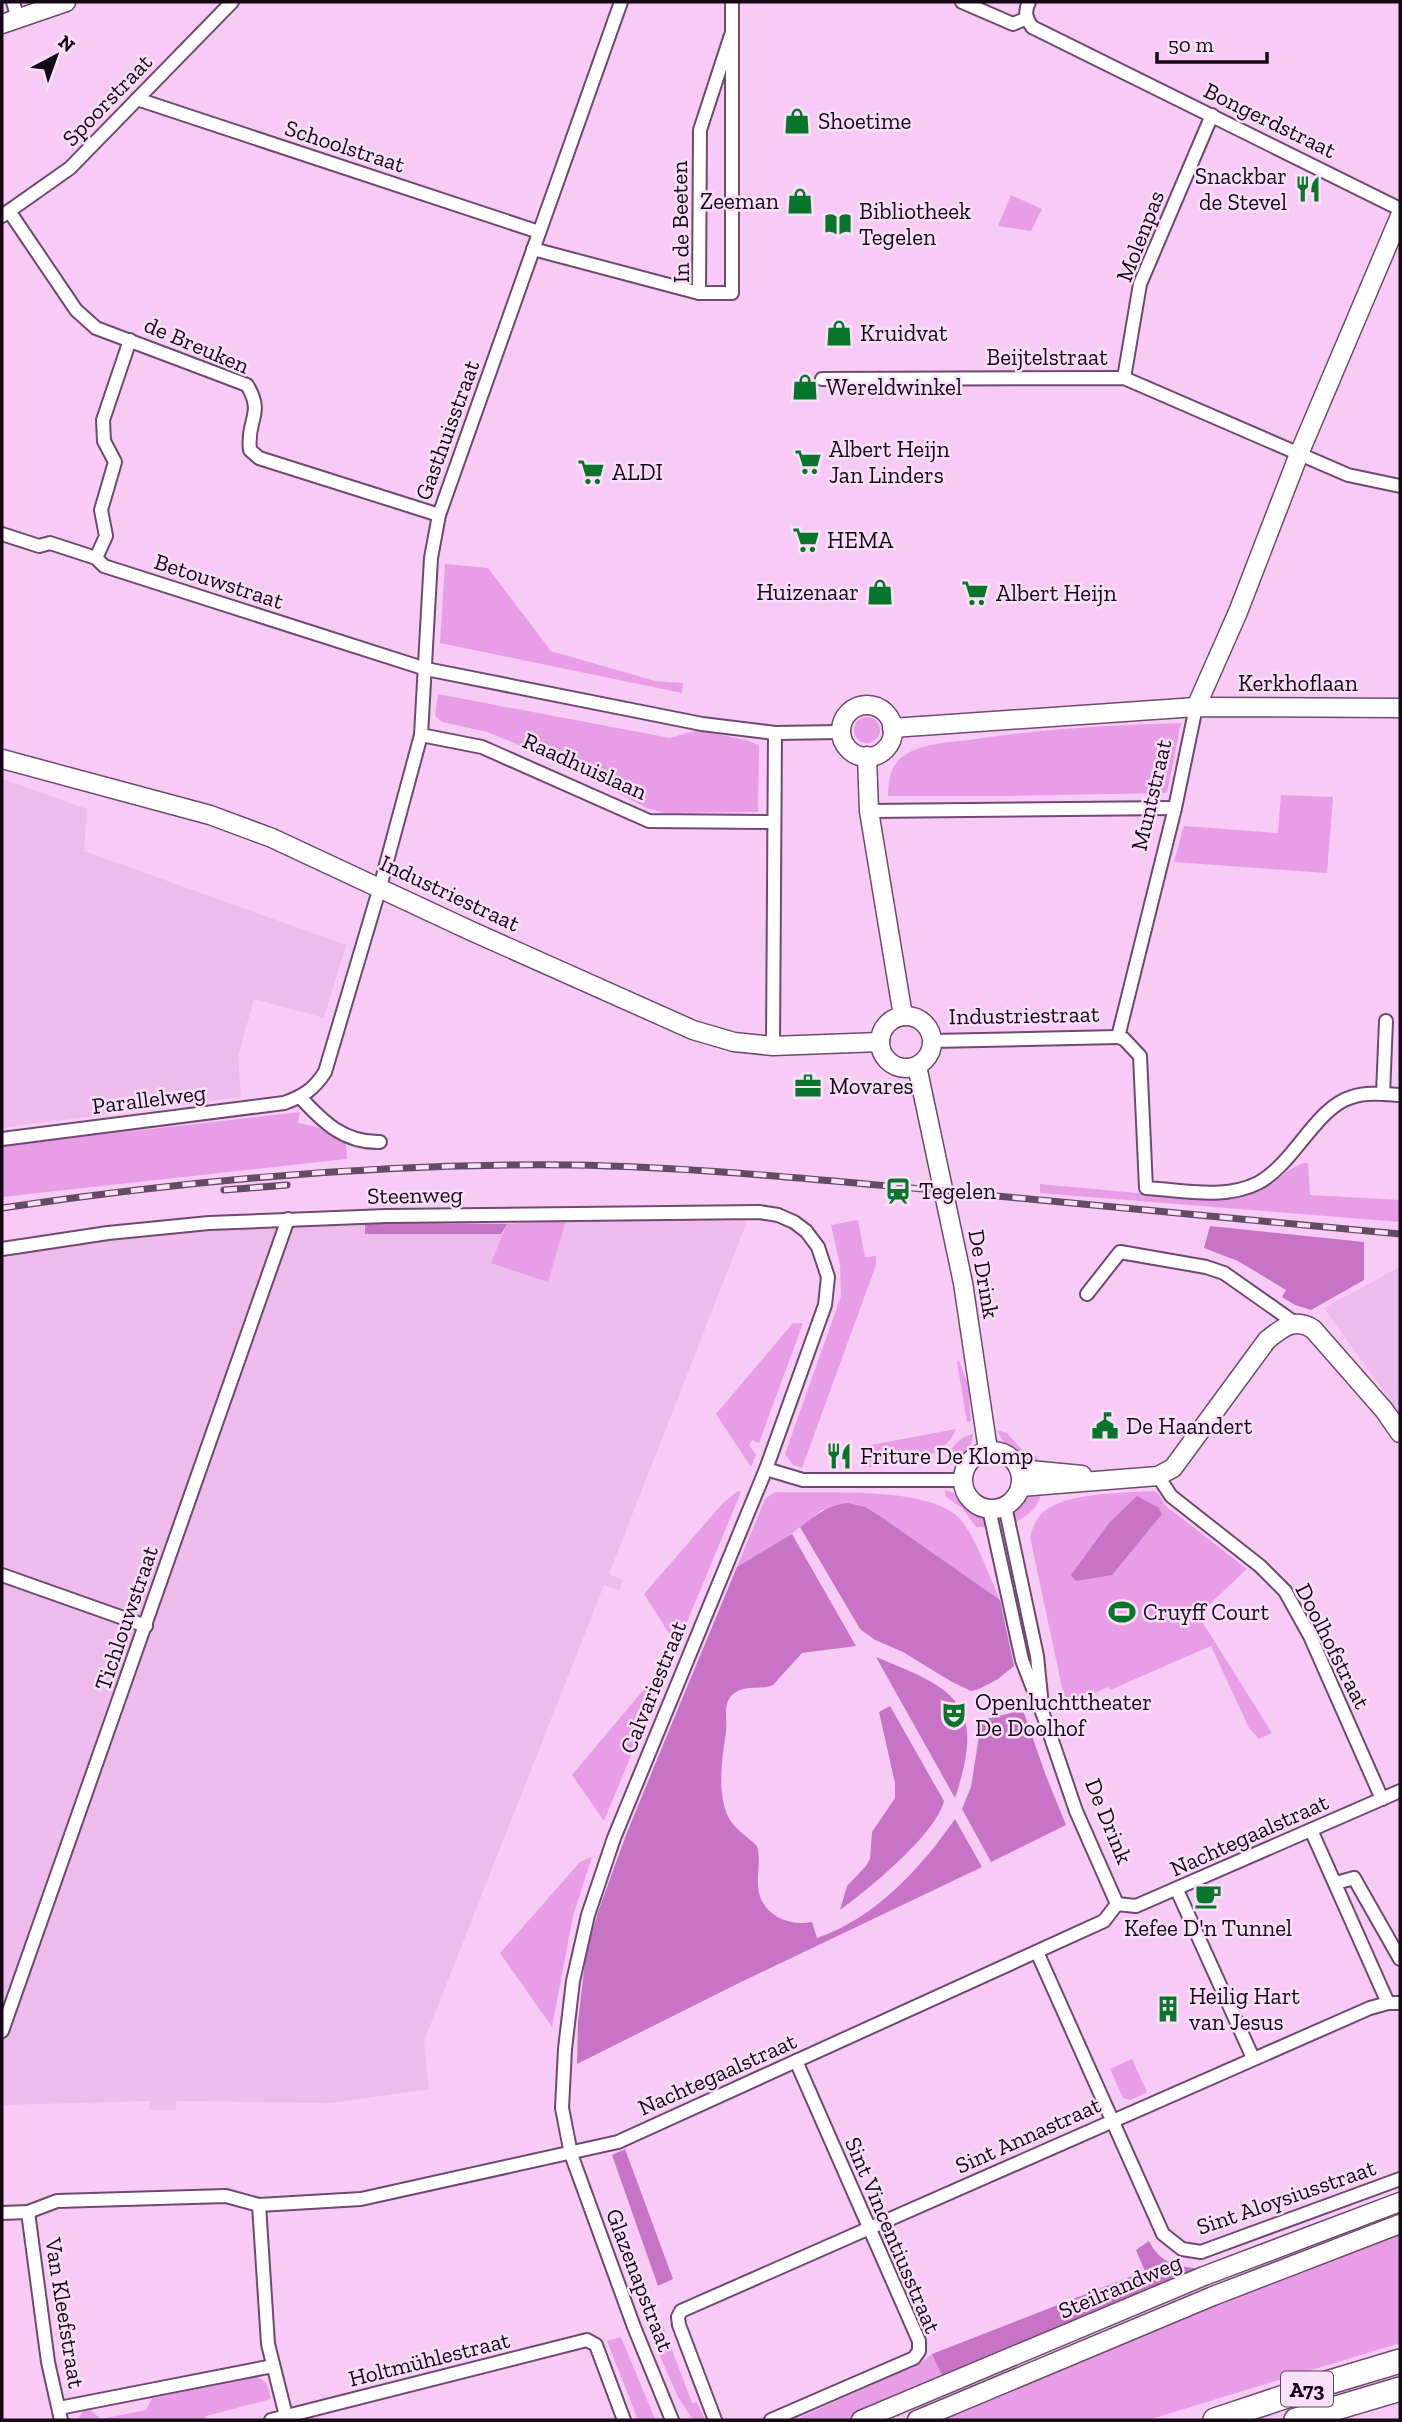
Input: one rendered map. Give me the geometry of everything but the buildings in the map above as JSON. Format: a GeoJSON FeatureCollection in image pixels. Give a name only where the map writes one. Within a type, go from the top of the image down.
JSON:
{"type":"FeatureCollection","features":[{"type":"Feature","properties":{"kind":"highway","name":"A73"},"geometry":{"type":"LineString","coordinates":[[1215,2420],[1400,2361]]}},
{"type":"Feature","properties":{"kind":"highway","name":"A73"},"geometry":{"type":"LineString","coordinates":[[1296,2420],[1400,2389]]}},
{"type":"Feature","properties":{"kind":"street"},"geometry":{"type":"LineString","coordinates":[[11,15],[66,2]]}},
{"type":"Feature","properties":{"kind":"street","name":"Spoorstraat"},"geometry":{"type":"LineString","coordinates":[[6,214],[70,169],[232,2]]}},
{"type":"Feature","properties":{"kind":"street","name":"Gasthuisstraat"},"geometry":{"type":"LineString","coordinates":[[380,887],[421,735],[431,558],[439,515],[621,2]]}},
{"type":"Feature","properties":{"kind":"street","name":"In de Beeten"},"geometry":{"type":"LineString","coordinates":[[732,2],[732,35],[732,293],[699,293],[700,130],[732,35]]}},
{"type":"Feature","properties":{"kind":"street"},"geometry":{"type":"LineString","coordinates":[[962,2],[1013,24],[1027,19],[1025,10],[1029,2]]}},
{"type":"Feature","properties":{"kind":"street","name":"Bongerdstraat"},"geometry":{"type":"LineString","coordinates":[[1027,19],[1032,27],[1400,209]]}},
{"type":"Feature","properties":{"kind":"street","name":"Schoolstraat"},"geometry":{"type":"LineString","coordinates":[[137,99],[539,232]]}},
{"type":"Feature","properties":{"kind":"street","name":"Molenpas"},"geometry":{"type":"LineString","coordinates":[[1124,378],[1140,284],[1212,115]]}},
{"type":"Feature","properties":{"kind":"street","name":"de Breuken"},"geometry":{"type":"LineString","coordinates":[[6,214],[76,310],[96,328],[247,385],[255,398],[256,412],[248,435],[250,450],[259,458],[439,515]]}},
{"type":"Feature","properties":{"kind":"street","name":"Muntstraat"},"geometry":{"type":"LineString","coordinates":[[1118,1037],[1175,808],[1196,707],[1238,612],[1299,454],[1400,216]]}},
{"type":"Feature","properties":{"kind":"street"},"geometry":{"type":"LineString","coordinates":[[533,249],[699,293]]}},
{"type":"Feature","properties":{"kind":"street"},"geometry":{"type":"LineString","coordinates":[[96,558],[106,536],[100,510],[115,462],[104,440],[103,420],[130,340]]}},
{"type":"Feature","properties":{"kind":"street","name":"Beijtelstraat"},"geometry":{"type":"LineString","coordinates":[[822,379],[1124,378],[1349,475],[1400,486]]}},
{"type":"Feature","properties":{"kind":"street","name":"Betouwstraat"},"geometry":{"type":"LineString","coordinates":[[2,534],[39,545],[50,543],[96,558],[104,566],[426,669]]}},
{"type":"Feature","properties":{"kind":"street"},"geometry":{"type":"LineString","coordinates":[[426,669],[702,724],[775,733],[841,732]]}},
{"type":"Feature","properties":{"kind":"street"},"geometry":{"type":"LineString","coordinates":[[865,705],[881,709],[887,715],[892,728],[892,736],[885,749],[867,757],[849,750],[842,739],[843,720],[849,712],[865,705]]}},
{"type":"Feature","properties":{"kind":"street"},"geometry":{"type":"LineString","coordinates":[[892,728],[1196,707]]}},
{"type":"Feature","properties":{"kind":"street","name":"Kerkhoflaan"},"geometry":{"type":"LineString","coordinates":[[1196,707],[1400,708]]}},
{"type":"Feature","properties":{"kind":"street"},"geometry":{"type":"LineString","coordinates":[[773,1046],[775,733]]}},
{"type":"Feature","properties":{"kind":"street","name":"Raadhuislaan"},"geometry":{"type":"LineString","coordinates":[[421,735],[482,747],[649,821],[774,822]]}},
{"type":"Feature","properties":{"kind":"street"},"geometry":{"type":"LineString","coordinates":[[867,757],[869,811],[903,1016]]}},
{"type":"Feature","properties":{"kind":"street","name":"Industriestraat"},"geometry":{"type":"LineString","coordinates":[[2,759],[210,815],[272,838],[693,1030],[734,1042],[773,1046],[880,1042]]}},
{"type":"Feature","properties":{"kind":"street"},"geometry":{"type":"LineString","coordinates":[[869,811],[1175,808]]}},
{"type":"Feature","properties":{"kind":"street"},"geometry":{"type":"LineString","coordinates":[[380,887],[325,1072],[315,1088],[300,1097],[322,1121],[341,1135],[365,1143],[380,1142]]}},
{"type":"Feature","properties":{"kind":"street"},"geometry":{"type":"LineString","coordinates":[[903,1016],[922,1021],[931,1034],[932,1041],[928,1056],[916,1066],[903,1068],[884,1055],[880,1042],[886,1024],[903,1016]]}},
{"type":"Feature","properties":{"kind":"street"},"geometry":{"type":"LineString","coordinates":[[1383,1094],[1386,1021]]}},
{"type":"Feature","properties":{"kind":"street"},"geometry":{"type":"LineString","coordinates":[[1118,1037],[1124,1039],[1140,1056],[1146,1188],[1223,1193],[1257,1183],[1282,1165],[1334,1105],[1353,1096],[1400,1095]]}},
{"type":"Feature","properties":{"kind":"street","name":"Industriestraat"},"geometry":{"type":"LineString","coordinates":[[932,1041],[1118,1037]]}},
{"type":"Feature","properties":{"kind":"street","name":"De Drink"},"geometry":{"type":"LineString","coordinates":[[916,1066],[962,1283],[988,1450]]}},
{"type":"Feature","properties":{"kind":"street","name":"Parallelweg"},"geometry":{"type":"LineString","coordinates":[[2,1139],[284,1103],[300,1097]]}},
{"type":"Feature","properties":{"kind":"street","name":"Steenweg"},"geometry":{"type":"LineString","coordinates":[[2,1250],[121,1232],[209,1223],[288,1219],[413,1215],[759,1212],[778,1215],[794,1222],[806,1231],[818,1247]]}},
{"type":"Feature","properties":{"kind":"street","name":"Tichlouwstraat"},"geometry":{"type":"LineString","coordinates":[[2,2031],[288,1219]]}},
{"type":"Feature","properties":{"kind":"street","name":"Calvariestraat"},"geometry":{"type":"LineString","coordinates":[[571,2154],[562,2108],[565,2049],[573,1981],[588,1915],[614,1838],[766,1469],[825,1305],[828,1277],[818,1247]]}},
{"type":"Feature","properties":{"kind":"street"},"geometry":{"type":"LineString","coordinates":[[1087,1294],[1120,1252],[1206,1266],[1224,1273],[1294,1323]]}},
{"type":"Feature","properties":{"kind":"street"},"geometry":{"type":"LineString","coordinates":[[1020,1478],[1124,1479],[1158,1476],[1173,1468],[1267,1340],[1283,1327],[1294,1323],[1306,1324],[1313,1329],[1384,1410],[1400,1433]]}},
{"type":"Feature","properties":{"kind":"street"},"geometry":{"type":"LineString","coordinates":[[988,1450],[1007,1454],[1020,1478],[1015,1498],[997,1508],[978,1506],[965,1492],[963,1480],[969,1461],[988,1450]]}},
{"type":"Feature","properties":{"kind":"street"},"geometry":{"type":"LineString","coordinates":[[766,1469],[803,1480],[963,1480]]}},
{"type":"Feature","properties":{"kind":"street","name":"Doolhofstraat"},"geometry":{"type":"LineString","coordinates":[[1158,1476],[1171,1496],[1260,1566],[1286,1591],[1310,1636],[1382,1799]]}},
{"type":"Feature","properties":{"kind":"street","name":"De Drink"},"geometry":{"type":"LineString","coordinates":[[997,1508],[1022,1660],[1076,1811],[1117,1904]]}},
{"type":"Feature","properties":{"kind":"street"},"geometry":{"type":"LineString","coordinates":[[2,1575],[146,1626]]}},
{"type":"Feature","properties":{"kind":"street","name":"Nachtegaalstraat"},"geometry":{"type":"LineString","coordinates":[[2,2213],[28,2212],[57,2201],[226,2196],[259,2205],[361,2199],[618,2142],[1104,1921],[1117,1904],[1136,1906],[1177,1890],[1400,1791]]}},
{"type":"Feature","properties":{"kind":"street"},"geometry":{"type":"LineString","coordinates":[[1311,1830],[1394,2003]]}},
{"type":"Feature","properties":{"kind":"street"},"geometry":{"type":"LineString","coordinates":[[1336,1883],[1354,1878],[1400,1959]]}},
{"type":"Feature","properties":{"kind":"street"},"geometry":{"type":"LineString","coordinates":[[1177,1890],[1253,2058]]}},
{"type":"Feature","properties":{"kind":"street","name":"Sint Aloysiusstraat"},"geometry":{"type":"LineString","coordinates":[[1037,1952],[1163,2234],[1182,2249],[1201,2252],[1400,2179]]}},
{"type":"Feature","properties":{"kind":"street","name":"Sint Annastraat"},"geometry":{"type":"LineString","coordinates":[[715,2420],[678,2317],[681,2311],[1253,2058],[1370,2008],[1394,2003]]}},
{"type":"Feature","properties":{"kind":"street","name":"Sint Vincentiusstraat"},"geometry":{"type":"LineString","coordinates":[[771,2420],[914,2358],[919,2351],[919,2341],[796,2061]]}},
{"type":"Feature","properties":{"kind":"street","name":"Glazenapstraat"},"geometry":{"type":"LineString","coordinates":[[571,2154],[634,2327],[672,2420]]}},
{"type":"Feature","properties":{"kind":"street","name":"Steilrandweg"},"geometry":{"type":"LineString","coordinates":[[861,2420],[1204,2276],[1400,2202]]}},
{"type":"Feature","properties":{"kind":"street"},"geometry":{"type":"LineString","coordinates":[[259,2205],[268,2344],[286,2418]]}},
{"type":"Feature","properties":{"kind":"street","name":"Van Kleefstraat"},"geometry":{"type":"LineString","coordinates":[[28,2212],[48,2362],[60,2414]]}},
{"type":"Feature","properties":{"kind":"street","name":"Steilrandweg"},"geometry":{"type":"LineString","coordinates":[[917,2420],[1213,2296],[1400,2224]]}},
{"type":"Feature","properties":{"kind":"street","name":"Holtmühlestraat"},"geometry":{"type":"LineString","coordinates":[[271,2420],[587,2340],[596,2345],[624,2420]]}},
{"type":"Feature","properties":{"kind":"street"},"geometry":{"type":"LineString","coordinates":[[60,2414],[273,2366]]}},
{"type":"Feature","properties":{"kind":"shaded area"},"geometry":{"type":"Polygon","coordinates":[[[1011,195],[1042,209],[1031,231],[998,226],[1011,195]]]}},
{"type":"Feature","properties":{"kind":"shaded area"},"geometry":{"type":"Polygon","coordinates":[[[445,564],[488,568],[551,651],[655,681],[683,683],[682,693],[440,643],[445,564]]]}},
{"type":"Feature","properties":{"kind":"shaded area"},"geometry":{"type":"Polygon","coordinates":[[[438,694],[670,738],[698,730],[746,740],[759,745],[758,812],[664,813],[647,808],[541,754],[487,732],[442,722],[435,716],[438,694]]]}},
{"type":"Feature","properties":{"kind":"shaded area"},"geometry":{"type":"Polygon","coordinates":[[[867,717],[876,721],[880,730],[876,739],[867,743],[858,739],[854,730],[858,721],[867,717]]]}},
{"type":"Feature","properties":{"kind":"shaded area"},"geometry":{"type":"Polygon","coordinates":[[[1181,723],[1167,793],[888,796],[894,765],[902,757],[925,746],[1048,730],[1181,723]]]}},
{"type":"Feature","properties":{"kind":"shaded area"},"geometry":{"type":"Polygon","coordinates":[[[2,779],[87,809],[84,851],[346,945],[324,1018],[254,999],[238,1056],[241,1097],[2,1128],[2,779]]]}},
{"type":"Feature","properties":{"kind":"shaded area"},"geometry":{"type":"Polygon","coordinates":[[[1281,795],[1333,797],[1327,873],[1174,862],[1184,826],[1278,833],[1281,795]]]}},
{"type":"Feature","properties":{"kind":"shaded area"},"geometry":{"type":"Polygon","coordinates":[[[300,1112],[298,1123],[317,1127],[346,1144],[347,1159],[2,1197],[2,1146],[300,1112]]]}},
{"type":"Feature","properties":{"kind":"shaded area"},"geometry":{"type":"Polygon","coordinates":[[[1303,1163],[1308,1163],[1310,1195],[1400,1200],[1400,1222],[1040,1193],[1040,1184],[1213,1200],[1248,1196],[1303,1163]]]}},
{"type":"Feature","properties":{"kind":"shaded area"},"geometry":{"type":"Polygon","coordinates":[[[748,1219],[609,1574],[623,1580],[619,1590],[604,1585],[424,2041],[429,2089],[331,2103],[176,2101],[176,2110],[150,2110],[149,2101],[2,2105],[2,1258],[154,1227],[748,1219]]]}},
{"type":"Feature","properties":{"kind":"shaded area"},"geometry":{"type":"Polygon","coordinates":[[[566,1220],[548,1282],[491,1263],[507,1224],[566,1220]]]}},
{"type":"Feature","properties":{"kind":"shaded area"},"geometry":{"type":"Polygon","coordinates":[[[858,1220],[865,1257],[876,1256],[876,1265],[802,1468],[792,1464],[785,1454],[841,1296],[840,1265],[831,1225],[858,1220]]]}},
{"type":"Feature","properties":{"kind":"shaded area"},"geometry":{"type":"Polygon","coordinates":[[[365,1223],[507,1224],[501,1234],[365,1234],[365,1223]]]}},
{"type":"Feature","properties":{"kind":"shaded area"},"geometry":{"type":"Polygon","coordinates":[[[1210,1226],[1364,1242],[1364,1280],[1311,1310],[1295,1305],[1282,1297],[1286,1290],[1238,1261],[1204,1248],[1210,1226]]]}},
{"type":"Feature","properties":{"kind":"shaded area"},"geometry":{"type":"Polygon","coordinates":[[[1400,1267],[1400,1414],[1324,1308],[1400,1267]]]}},
{"type":"Feature","properties":{"kind":"shaded area"},"geometry":{"type":"Polygon","coordinates":[[[793,1323],[803,1323],[759,1443],[752,1440],[749,1445],[756,1455],[751,1467],[716,1414],[793,1323]]]}},
{"type":"Feature","properties":{"kind":"shaded area"},"geometry":{"type":"Polygon","coordinates":[[[959,1361],[968,1385],[971,1421],[967,1422],[957,1362],[959,1361]]]}},
{"type":"Feature","properties":{"kind":"shaded area"},"geometry":{"type":"Polygon","coordinates":[[[956,1429],[941,1449],[929,1456],[902,1464],[863,1467],[860,1447],[956,1429]]]}},
{"type":"Feature","properties":{"kind":"shaded area"},"geometry":{"type":"Polygon","coordinates":[[[997,1430],[1007,1433],[1023,1451],[1037,1457],[1040,1466],[1015,1453],[1004,1443],[997,1430]]]}},
{"type":"Feature","properties":{"kind":"shaded area"},"geometry":{"type":"Polygon","coordinates":[[[973,1434],[965,1455],[945,1467],[947,1456],[954,1446],[973,1434]]]}},
{"type":"Feature","properties":{"kind":"shaded area"},"geometry":{"type":"Polygon","coordinates":[[[945,1490],[970,1504],[989,1527],[976,1527],[962,1508],[946,1497],[945,1490]]]}},
{"type":"Feature","properties":{"kind":"shaded area"},"geometry":{"type":"Polygon","coordinates":[[[738,1491],[741,1492],[677,1646],[644,1594],[723,1503],[738,1491]]]}},
{"type":"Feature","properties":{"kind":"shaded area"},"geometry":{"type":"Polygon","coordinates":[[[1041,1491],[1032,1511],[1012,1523],[1016,1505],[1024,1497],[1041,1491]]]}},
{"type":"Feature","properties":{"kind":"shaded area"},"geometry":{"type":"Polygon","coordinates":[[[1153,1491],[1158,1493],[1166,1506],[1247,1569],[1198,1615],[1272,1733],[1259,1739],[1249,1728],[1211,1646],[1066,1706],[1030,1537],[1033,1527],[1048,1509],[1075,1498],[1153,1491]]]}},
{"type":"Feature","properties":{"kind":"shaded area"},"geometry":{"type":"Polygon","coordinates":[[[775,1492],[872,1493],[924,1500],[944,1507],[959,1518],[971,1535],[1000,1600],[883,1518],[822,1510],[782,1541],[737,1567],[765,1499],[775,1492]]]}},
{"type":"Feature","properties":{"kind":"shaded area"},"geometry":{"type":"Polygon","coordinates":[[[1137,1496],[1159,1508],[1162,1514],[1112,1575],[1076,1581],[1071,1575],[1109,1523],[1137,1496]]]}},
{"type":"Feature","properties":{"kind":"shaded area"},"geometry":{"type":"Polygon","coordinates":[[[848,1503],[865,1507],[883,1518],[1000,1600],[1014,1666],[998,1679],[971,1691],[903,1652],[875,1640],[860,1629],[800,1527],[828,1508],[848,1503]]]}},
{"type":"Feature","properties":{"kind":"shaded area"},"geometry":{"type":"Polygon","coordinates":[[[792,1534],[856,1646],[802,1653],[773,1685],[740,1690],[728,1700],[722,1794],[727,1814],[736,1828],[757,1846],[758,1886],[764,1904],[769,1911],[784,1920],[812,1922],[817,1938],[838,1929],[877,1905],[895,1889],[928,1855],[955,1819],[982,1867],[577,2064],[578,2022],[586,1952],[626,1835],[737,1567],[792,1534]]]}},
{"type":"Feature","properties":{"kind":"shaded area"},"geometry":{"type":"Polygon","coordinates":[[[876,1657],[927,1680],[945,1691],[958,1705],[965,1721],[967,1741],[964,1766],[955,1798],[876,1657]]]}},
{"type":"Feature","properties":{"kind":"shaded area"},"geometry":{"type":"Polygon","coordinates":[[[665,1673],[604,1821],[572,1775],[651,1681],[665,1673]]]}},
{"type":"Feature","properties":{"kind":"shaded area"},"geometry":{"type":"Polygon","coordinates":[[[890,1706],[944,1801],[928,1829],[900,1860],[840,1910],[847,1886],[870,1859],[872,1832],[895,1798],[895,1783],[879,1712],[890,1706]]]}},
{"type":"Feature","properties":{"kind":"shaded area"},"geometry":{"type":"Polygon","coordinates":[[[1023,1710],[1066,1825],[991,1862],[962,1809],[971,1787],[981,1723],[986,1719],[1023,1710]]]}},
{"type":"Feature","properties":{"kind":"shaded area"},"geometry":{"type":"Polygon","coordinates":[[[592,1857],[573,1916],[552,2027],[500,1953],[580,1862],[592,1857]]]}},
{"type":"Feature","properties":{"kind":"shaded area"},"geometry":{"type":"Polygon","coordinates":[[[1132,2059],[1147,2092],[1131,2100],[1123,2098],[1110,2069],[1132,2059]]]}},
{"type":"Feature","properties":{"kind":"shaded area"},"geometry":{"type":"Polygon","coordinates":[[[625,2149],[673,2279],[658,2286],[612,2155],[625,2149]]]}},
{"type":"Feature","properties":{"kind":"shaded area"},"geometry":{"type":"Polygon","coordinates":[[[1400,2228],[1400,2343],[1148,2420],[935,2420],[1224,2297],[1400,2228]]]}},
{"type":"Feature","properties":{"kind":"shaded area"},"geometry":{"type":"Polygon","coordinates":[[[1149,2241],[1164,2259],[1177,2265],[1201,2269],[1135,2295],[945,2382],[932,2354],[1145,2271],[1136,2250],[1149,2241]]]}},
{"type":"Feature","properties":{"kind":"shaded area"},"geometry":{"type":"Polygon","coordinates":[[[662,2323],[692,2403],[697,2402],[705,2420],[693,2420],[678,2397],[649,2331],[652,2326],[662,2323]]]}},
{"type":"Feature","properties":{"kind":"shaded area"},"geometry":{"type":"Polygon","coordinates":[[[621,2337],[655,2420],[638,2420],[607,2341],[621,2337]]]}},
{"type":"Feature","properties":{"kind":"shaded area"},"geometry":{"type":"Polygon","coordinates":[[[932,2354],[945,2382],[849,2420],[794,2420],[921,2363],[932,2354]]]}},
{"type":"Feature","properties":{"kind":"shaded area"},"geometry":{"type":"Polygon","coordinates":[[[257,2377],[266,2383],[271,2399],[206,2416],[204,2420],[78,2420],[83,2411],[90,2410],[101,2419],[146,2410],[152,2398],[257,2377]]]}},
{"type":"Feature","properties":{"kind":"railway"},"geometry":{"type":"LineString","coordinates":[[2,1208],[143,1189],[285,1175],[428,1167],[571,1165],[665,1168],[804,1178],[1400,1234]]}},
{"type":"Feature","properties":{"kind":"railway"},"geometry":{"type":"LineString","coordinates":[[224,1190],[287,1185]]}},
{"type":"Feature","properties":{"kind":"place","name":"Shoetime"},"geometry":{"type":"Point","coordinates":[797,121]}},
{"type":"Feature","properties":{"kind":"place","name":"Snackbar de Stevel"},"geometry":{"type":"Point","coordinates":[1308,189]}},
{"type":"Feature","properties":{"kind":"place","name":"Zeeman"},"geometry":{"type":"Point","coordinates":[800,201]}},
{"type":"Feature","properties":{"kind":"place","name":"Bibliotheek Tegelen"},"geometry":{"type":"Point","coordinates":[838,224]}},
{"type":"Feature","properties":{"kind":"place","name":"Kruidvat"},"geometry":{"type":"Point","coordinates":[839,333]}},
{"type":"Feature","properties":{"kind":"place","name":"Wereldwinkel"},"geometry":{"type":"Point","coordinates":[805,387]}},
{"type":"Feature","properties":{"kind":"place","name":"Albert Heijn Jan Linders"},"geometry":{"type":"Point","coordinates":[808,462]}},
{"type":"Feature","properties":{"kind":"place","name":"ALDI"},"geometry":{"type":"Point","coordinates":[591,472]}},
{"type":"Feature","properties":{"kind":"place","name":"HEMA"},"geometry":{"type":"Point","coordinates":[806,540]}},
{"type":"Feature","properties":{"kind":"place","name":"Huizenaar"},"geometry":{"type":"Point","coordinates":[880,592]}},
{"type":"Feature","properties":{"kind":"place","name":"Albert Heijn"},"geometry":{"type":"Point","coordinates":[975,593]}},
{"type":"Feature","properties":{"kind":"place","name":"Movares"},"geometry":{"type":"Point","coordinates":[808,1086]}},
{"type":"Feature","properties":{"kind":"place","name":"Tegelen"},"geometry":{"type":"Point","coordinates":[898,1191]}},
{"type":"Feature","properties":{"kind":"place","name":"De Haandert"},"geometry":{"type":"Point","coordinates":[1105,1426]}},
{"type":"Feature","properties":{"kind":"place","name":"Friture De Klomp"},"geometry":{"type":"Point","coordinates":[839,1456]}},
{"type":"Feature","properties":{"kind":"place","name":"Cruyff Court"},"geometry":{"type":"Point","coordinates":[1122,1612]}},
{"type":"Feature","properties":{"kind":"place","name":"Openluchttheater De Doolhof"},"geometry":{"type":"Point","coordinates":[954,1715]}},
{"type":"Feature","properties":{"kind":"place","name":"Kefee D'n Tunnel"},"geometry":{"type":"Point","coordinates":[1208,1896]}},
{"type":"Feature","properties":{"kind":"place","name":"Heilig Hart van Jesus"},"geometry":{"type":"Point","coordinates":[1168,2009]}}]}
